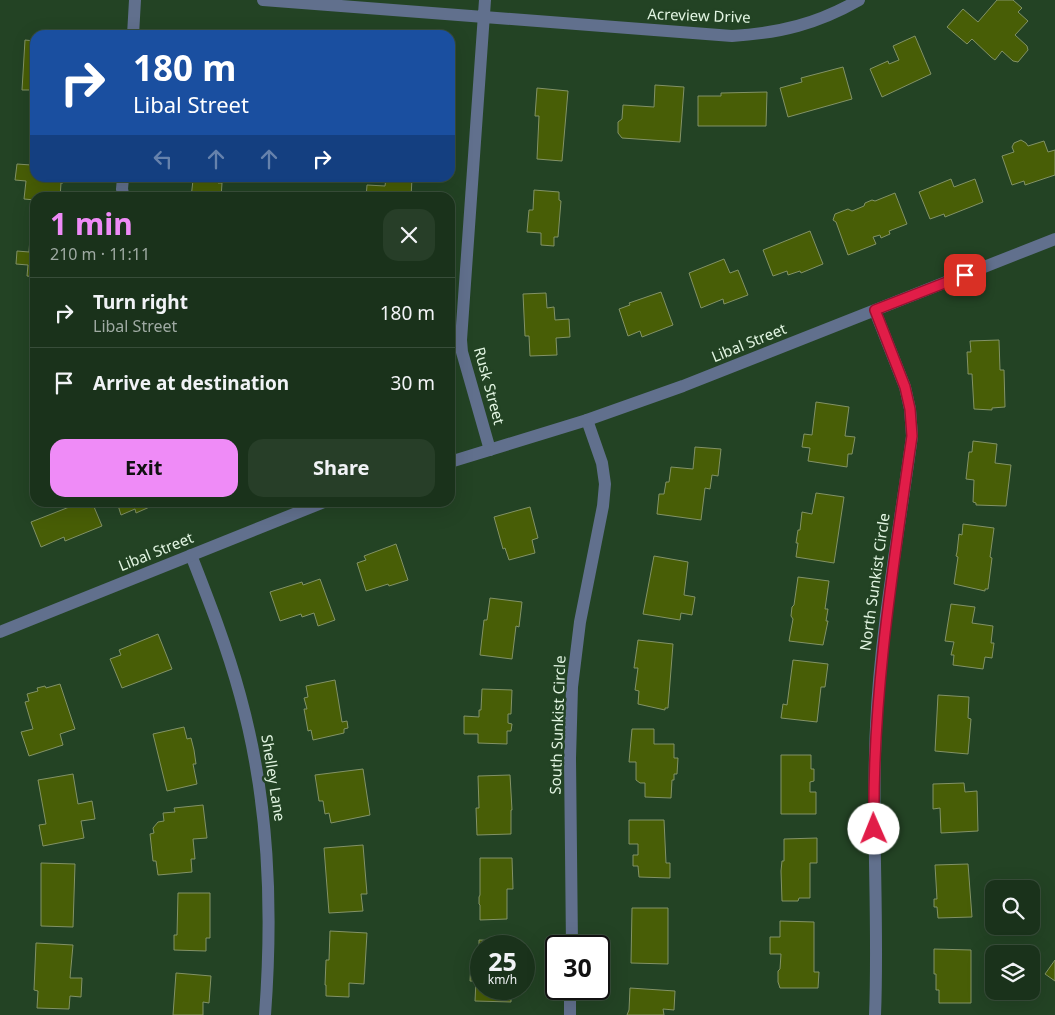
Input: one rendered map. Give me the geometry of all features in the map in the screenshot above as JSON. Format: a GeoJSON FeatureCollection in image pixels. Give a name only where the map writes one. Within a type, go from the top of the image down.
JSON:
{"type":"FeatureCollection","features":[{"type":"Feature","properties":{"kind":"street"},"geometry":{"type":"LineString","coordinates":[[133,30],[135,0]]}},
{"type":"Feature","properties":{"kind":"street","name":"Acreview Drive"},"geometry":{"type":"LineString","coordinates":[[263,0],[732,36],[765,34],[803,26],[836,13],[859,0]]}},
{"type":"Feature","properties":{"kind":"street","name":"Rusk Street"},"geometry":{"type":"LineString","coordinates":[[485,0],[461,340],[462,352],[490,450]]}},
{"type":"Feature","properties":{"kind":"street","name":"Libal Street"},"geometry":{"type":"LineString","coordinates":[[455,460],[587,420],[683,386],[1055,239]]}},
{"type":"Feature","properties":{"kind":"street","name":"North Sunkist Circle"},"geometry":{"type":"LineString","coordinates":[[875,310],[905,387],[910,409],[912,436],[881,660],[876,725],[874,791],[877,962],[875,1015]]}},
{"type":"Feature","properties":{"kind":"street","name":"South Sunkist Circle"},"geometry":{"type":"LineString","coordinates":[[572,935],[570,758],[572,687],[580,622],[603,506],[605,484],[602,463],[587,420]]}},
{"type":"Feature","properties":{"kind":"street","name":"Libal Street"},"geometry":{"type":"LineString","coordinates":[[0,632],[311,507]]}},
{"type":"Feature","properties":{"kind":"street","name":"Shelley Lane"},"geometry":{"type":"LineString","coordinates":[[191,555],[223,638],[241,695],[256,763],[263,812],[268,872],[270,932],[265,1015]]}},
{"type":"Feature","properties":{"kind":"street"},"geometry":{"type":"LineString","coordinates":[[570,1000],[570,1015]]}},
{"type":"Feature","properties":{"kind":"building"},"geometry":{"type":"Polygon","coordinates":[[[997,0],[1013,0],[1022,8],[1018,12],[1028,21],[1015,35],[1027,46],[1028,50],[1018,62],[1013,61],[1002,51],[995,60],[972,39],[967,44],[947,27],[963,9],[978,22],[997,0]]]}},
{"type":"Feature","properties":{"kind":"building"},"geometry":{"type":"Polygon","coordinates":[[[915,36],[931,74],[882,97],[870,69],[888,61],[889,64],[899,60],[893,46],[915,36]]]}},
{"type":"Feature","properties":{"kind":"building"},"geometry":{"type":"Polygon","coordinates":[[[25,40],[30,40],[30,90],[22,90],[25,40]]]}},
{"type":"Feature","properties":{"kind":"building"},"geometry":{"type":"Polygon","coordinates":[[[843,67],[852,99],[788,117],[780,88],[802,82],[801,78],[843,67]]]}},
{"type":"Feature","properties":{"kind":"building"},"geometry":{"type":"Polygon","coordinates":[[[655,85],[684,87],[680,142],[622,138],[618,133],[618,122],[622,119],[623,105],[654,107],[655,85]]]}},
{"type":"Feature","properties":{"kind":"building"},"geometry":{"type":"Polygon","coordinates":[[[537,88],[568,91],[562,161],[537,159],[539,116],[535,116],[537,88]]]}},
{"type":"Feature","properties":{"kind":"building"},"geometry":{"type":"Polygon","coordinates":[[[767,92],[766,126],[698,126],[698,96],[721,96],[721,93],[767,92]]]}},
{"type":"Feature","properties":{"kind":"building"},"geometry":{"type":"Polygon","coordinates":[[[1021,140],[1028,146],[1044,141],[1048,152],[1055,150],[1055,175],[1025,185],[1024,181],[1012,185],[1002,156],[1014,152],[1012,147],[1014,143],[1021,140]]]}},
{"type":"Feature","properties":{"kind":"building"},"geometry":{"type":"Polygon","coordinates":[[[17,164],[30,165],[30,182],[63,182],[61,183],[60,192],[30,192],[30,200],[24,199],[26,181],[15,180],[17,164]]]}},
{"type":"Feature","properties":{"kind":"building"},"geometry":{"type":"Polygon","coordinates":[[[951,179],[954,187],[975,179],[983,202],[945,217],[944,214],[930,219],[919,192],[951,179]]]}},
{"type":"Feature","properties":{"kind":"building"},"geometry":{"type":"Polygon","coordinates":[[[193,182],[222,183],[221,192],[192,192],[193,182]]]}},
{"type":"Feature","properties":{"kind":"building"},"geometry":{"type":"Polygon","coordinates":[[[386,182],[412,182],[411,192],[366,192],[367,185],[385,186],[386,182]]]}},
{"type":"Feature","properties":{"kind":"building"},"geometry":{"type":"Polygon","coordinates":[[[534,190],[559,192],[559,200],[561,201],[558,237],[554,237],[554,246],[541,245],[541,233],[527,232],[529,210],[533,210],[534,190]]]}},
{"type":"Feature","properties":{"kind":"building"},"geometry":{"type":"Polygon","coordinates":[[[895,193],[907,224],[889,231],[890,234],[881,238],[880,235],[873,237],[876,244],[848,255],[836,222],[833,220],[835,214],[848,209],[852,211],[872,200],[875,201],[895,193]]]}},
{"type":"Feature","properties":{"kind":"building"},"geometry":{"type":"Polygon","coordinates":[[[810,231],[823,264],[801,273],[800,271],[788,275],[787,271],[773,276],[763,250],[810,231]]]}},
{"type":"Feature","properties":{"kind":"building"},"geometry":{"type":"Polygon","coordinates":[[[30,238],[30,276],[27,276],[28,265],[16,264],[17,251],[29,252],[30,238]]]}},
{"type":"Feature","properties":{"kind":"building"},"geometry":{"type":"Polygon","coordinates":[[[724,259],[730,273],[738,270],[748,295],[724,304],[723,299],[701,308],[689,273],[724,259]]]}},
{"type":"Feature","properties":{"kind":"building"},"geometry":{"type":"Polygon","coordinates":[[[661,292],[673,325],[642,337],[640,331],[628,336],[619,309],[630,305],[629,303],[661,292]]]}},
{"type":"Feature","properties":{"kind":"building"},"geometry":{"type":"Polygon","coordinates":[[[546,293],[547,308],[554,307],[555,320],[569,319],[570,337],[556,338],[557,355],[530,356],[529,336],[525,336],[523,294],[546,293]]]}},
{"type":"Feature","properties":{"kind":"building"},"geometry":{"type":"Polygon","coordinates":[[[999,340],[1000,370],[1004,370],[1005,407],[992,408],[992,410],[974,409],[972,374],[968,374],[967,352],[971,352],[970,341],[999,340]]]}},
{"type":"Feature","properties":{"kind":"building"},"geometry":{"type":"Polygon","coordinates":[[[816,402],[849,407],[845,436],[855,437],[852,454],[848,454],[847,467],[808,461],[810,448],[802,447],[804,434],[812,435],[816,402]]]}},
{"type":"Feature","properties":{"kind":"building"},"geometry":{"type":"Polygon","coordinates":[[[973,441],[997,444],[995,463],[1011,465],[1006,506],[976,505],[973,502],[974,480],[966,479],[969,452],[972,452],[973,441]]]}},
{"type":"Feature","properties":{"kind":"building"},"geometry":{"type":"Polygon","coordinates":[[[695,447],[721,449],[718,476],[712,475],[710,489],[705,488],[701,520],[657,514],[659,494],[664,494],[666,482],[669,482],[671,467],[693,469],[695,447]]]}},
{"type":"Feature","properties":{"kind":"building"},"geometry":{"type":"Polygon","coordinates":[[[816,493],[844,497],[834,563],[796,557],[798,543],[796,543],[802,512],[812,514],[816,493]]]}},
{"type":"Feature","properties":{"kind":"building"},"geometry":{"type":"Polygon","coordinates":[[[69,507],[94,507],[102,526],[65,541],[64,537],[41,547],[31,522],[69,507]]]}},
{"type":"Feature","properties":{"kind":"building"},"geometry":{"type":"Polygon","coordinates":[[[119,507],[150,507],[136,513],[135,509],[121,515],[119,507]]]}},
{"type":"Feature","properties":{"kind":"building"},"geometry":{"type":"Polygon","coordinates":[[[530,507],[538,538],[532,540],[535,553],[509,560],[505,548],[503,549],[494,517],[530,507]]]}},
{"type":"Feature","properties":{"kind":"building"},"geometry":{"type":"Polygon","coordinates":[[[963,524],[994,528],[988,589],[985,589],[985,591],[954,584],[959,534],[962,535],[963,524]]]}},
{"type":"Feature","properties":{"kind":"building"},"geometry":{"type":"Polygon","coordinates":[[[396,544],[408,580],[366,591],[357,563],[366,560],[364,556],[396,544]]]}},
{"type":"Feature","properties":{"kind":"building"},"geometry":{"type":"Polygon","coordinates":[[[654,556],[688,562],[684,595],[695,597],[692,615],[681,613],[680,620],[643,614],[654,556]]]}},
{"type":"Feature","properties":{"kind":"building"},"geometry":{"type":"Polygon","coordinates":[[[798,577],[829,581],[825,609],[828,609],[826,621],[828,621],[823,645],[789,641],[793,619],[791,616],[792,607],[794,605],[798,577]]]}},
{"type":"Feature","properties":{"kind":"building"},"geometry":{"type":"Polygon","coordinates":[[[320,579],[335,620],[318,626],[314,613],[302,617],[301,614],[280,621],[270,592],[302,582],[303,585],[320,579]]]}},
{"type":"Feature","properties":{"kind":"building"},"geometry":{"type":"Polygon","coordinates":[[[490,598],[522,602],[519,627],[516,626],[512,659],[480,655],[484,620],[487,620],[490,598]]]}},
{"type":"Feature","properties":{"kind":"building"},"geometry":{"type":"Polygon","coordinates":[[[951,604],[975,607],[972,623],[993,626],[991,643],[994,643],[992,658],[985,657],[983,669],[953,665],[954,655],[951,655],[954,642],[945,641],[951,604]]]}},
{"type":"Feature","properties":{"kind":"building"},"geometry":{"type":"Polygon","coordinates":[[[158,634],[172,669],[122,688],[110,659],[121,655],[119,650],[158,634]]]}},
{"type":"Feature","properties":{"kind":"building"},"geometry":{"type":"Polygon","coordinates":[[[638,640],[673,644],[668,708],[665,708],[665,710],[638,704],[639,691],[635,690],[638,668],[634,668],[638,640]]]}},
{"type":"Feature","properties":{"kind":"building"},"geometry":{"type":"Polygon","coordinates":[[[793,660],[828,664],[825,687],[821,687],[817,722],[781,718],[783,704],[787,705],[793,660]]]}},
{"type":"Feature","properties":{"kind":"building"},"geometry":{"type":"Polygon","coordinates":[[[335,680],[342,722],[347,721],[348,728],[344,729],[344,733],[313,740],[311,730],[308,731],[304,709],[307,709],[304,698],[308,697],[306,686],[335,680]]]}},
{"type":"Feature","properties":{"kind":"building"},"geometry":{"type":"Polygon","coordinates":[[[60,684],[75,729],[60,734],[63,745],[29,756],[21,732],[33,729],[25,702],[29,701],[27,694],[38,691],[37,688],[45,686],[46,688],[60,684]]]}},
{"type":"Feature","properties":{"kind":"building"},"geometry":{"type":"Polygon","coordinates":[[[482,689],[512,690],[511,714],[508,714],[508,723],[512,724],[511,731],[507,731],[507,744],[478,743],[478,734],[464,734],[464,716],[479,717],[482,689]]]}},
{"type":"Feature","properties":{"kind":"building"},"geometry":{"type":"Polygon","coordinates":[[[938,695],[969,697],[968,718],[971,719],[968,754],[935,751],[938,695]]]}},
{"type":"Feature","properties":{"kind":"building"},"geometry":{"type":"Polygon","coordinates":[[[184,727],[187,739],[191,738],[194,750],[196,764],[193,764],[197,784],[167,791],[153,734],[184,727]]]}},
{"type":"Feature","properties":{"kind":"building"},"geometry":{"type":"Polygon","coordinates":[[[632,729],[654,729],[654,744],[674,744],[674,758],[678,758],[677,774],[674,774],[674,780],[672,780],[671,798],[645,797],[645,783],[640,783],[636,780],[636,762],[629,762],[632,729]]]}},
{"type":"Feature","properties":{"kind":"building"},"geometry":{"type":"Polygon","coordinates":[[[781,755],[811,755],[811,769],[814,769],[814,781],[810,782],[810,792],[816,792],[816,814],[781,814],[781,755]]]}},
{"type":"Feature","properties":{"kind":"building"},"geometry":{"type":"Polygon","coordinates":[[[363,769],[370,815],[331,823],[329,813],[325,814],[323,801],[319,801],[315,775],[363,769]]]}},
{"type":"Feature","properties":{"kind":"building"},"geometry":{"type":"Polygon","coordinates":[[[73,774],[78,804],[92,801],[95,819],[81,821],[84,838],[43,846],[39,825],[46,824],[38,780],[73,774]]]}},
{"type":"Feature","properties":{"kind":"building"},"geometry":{"type":"Polygon","coordinates":[[[510,775],[511,834],[477,835],[476,808],[479,808],[478,776],[510,775]]]}},
{"type":"Feature","properties":{"kind":"building"},"geometry":{"type":"Polygon","coordinates":[[[964,783],[965,792],[977,791],[978,831],[941,833],[940,808],[933,809],[933,784],[964,783]]]}},
{"type":"Feature","properties":{"kind":"building"},"geometry":{"type":"Polygon","coordinates":[[[203,805],[207,838],[193,839],[195,859],[191,859],[192,872],[158,875],[156,861],[153,861],[150,834],[154,833],[153,828],[158,822],[164,821],[163,813],[175,812],[174,808],[203,805]]]}},
{"type":"Feature","properties":{"kind":"building"},"geometry":{"type":"Polygon","coordinates":[[[629,820],[664,820],[666,863],[670,863],[670,878],[639,877],[638,866],[633,866],[633,855],[638,855],[638,844],[629,844],[629,820]]]}},
{"type":"Feature","properties":{"kind":"building"},"geometry":{"type":"Polygon","coordinates":[[[817,838],[817,863],[810,863],[810,898],[799,898],[798,901],[782,901],[781,871],[782,861],[784,861],[784,839],[817,838]]]}},
{"type":"Feature","properties":{"kind":"building"},"geometry":{"type":"Polygon","coordinates":[[[363,845],[367,894],[361,894],[363,911],[329,913],[324,848],[363,845]]]}},
{"type":"Feature","properties":{"kind":"building"},"geometry":{"type":"Polygon","coordinates":[[[480,858],[512,858],[513,889],[507,889],[507,919],[480,920],[480,858]]]}},
{"type":"Feature","properties":{"kind":"building"},"geometry":{"type":"Polygon","coordinates":[[[41,863],[75,864],[73,927],[41,926],[41,863]]]}},
{"type":"Feature","properties":{"kind":"building"},"geometry":{"type":"Polygon","coordinates":[[[968,864],[972,917],[938,918],[937,907],[934,907],[934,899],[937,899],[935,865],[968,864]]]}},
{"type":"Feature","properties":{"kind":"building"},"geometry":{"type":"Polygon","coordinates":[[[178,893],[210,893],[210,938],[206,938],[206,951],[174,950],[174,935],[177,935],[178,893]]]}},
{"type":"Feature","properties":{"kind":"building"},"geometry":{"type":"Polygon","coordinates":[[[632,908],[668,908],[668,964],[631,963],[632,908]]]}},
{"type":"Feature","properties":{"kind":"building"},"geometry":{"type":"Polygon","coordinates":[[[780,921],[814,922],[814,972],[819,972],[818,988],[780,988],[778,971],[780,969],[781,954],[770,954],[770,937],[780,937],[780,921]]]}},
{"type":"Feature","properties":{"kind":"building"},"geometry":{"type":"Polygon","coordinates":[[[330,931],[367,933],[364,984],[349,983],[349,997],[326,996],[326,960],[329,960],[330,931]]]}},
{"type":"Feature","properties":{"kind":"building"},"geometry":{"type":"Polygon","coordinates":[[[36,943],[73,945],[70,978],[82,978],[81,997],[70,996],[69,1009],[37,1008],[38,991],[34,990],[36,943]]]}},
{"type":"Feature","properties":{"kind":"building"},"geometry":{"type":"Polygon","coordinates":[[[934,949],[971,950],[971,1003],[939,1003],[939,990],[936,990],[936,974],[934,974],[934,949]]]}},
{"type":"Feature","properties":{"kind":"building"},"geometry":{"type":"Polygon","coordinates":[[[1055,960],[1055,981],[1045,974],[1055,960]]]}},
{"type":"Feature","properties":{"kind":"building"},"geometry":{"type":"Polygon","coordinates":[[[176,973],[211,976],[209,1003],[203,1002],[203,1015],[173,1015],[176,973]]]}},
{"type":"Feature","properties":{"kind":"building"},"geometry":{"type":"Polygon","coordinates":[[[630,988],[675,991],[674,1010],[663,1009],[664,1015],[627,1015],[630,988]]]}},
{"type":"Feature","properties":{"kind":"building"},"geometry":{"type":"Polygon","coordinates":[[[511,1000],[511,1002],[475,1001],[511,1000]]]}},
{"type":"Feature","properties":{"kind":"route"},"geometry":{"type":"LineString","coordinates":[[874,829],[876,725],[881,660],[912,436],[910,409],[905,387],[875,310],[965,275]]}}]}
